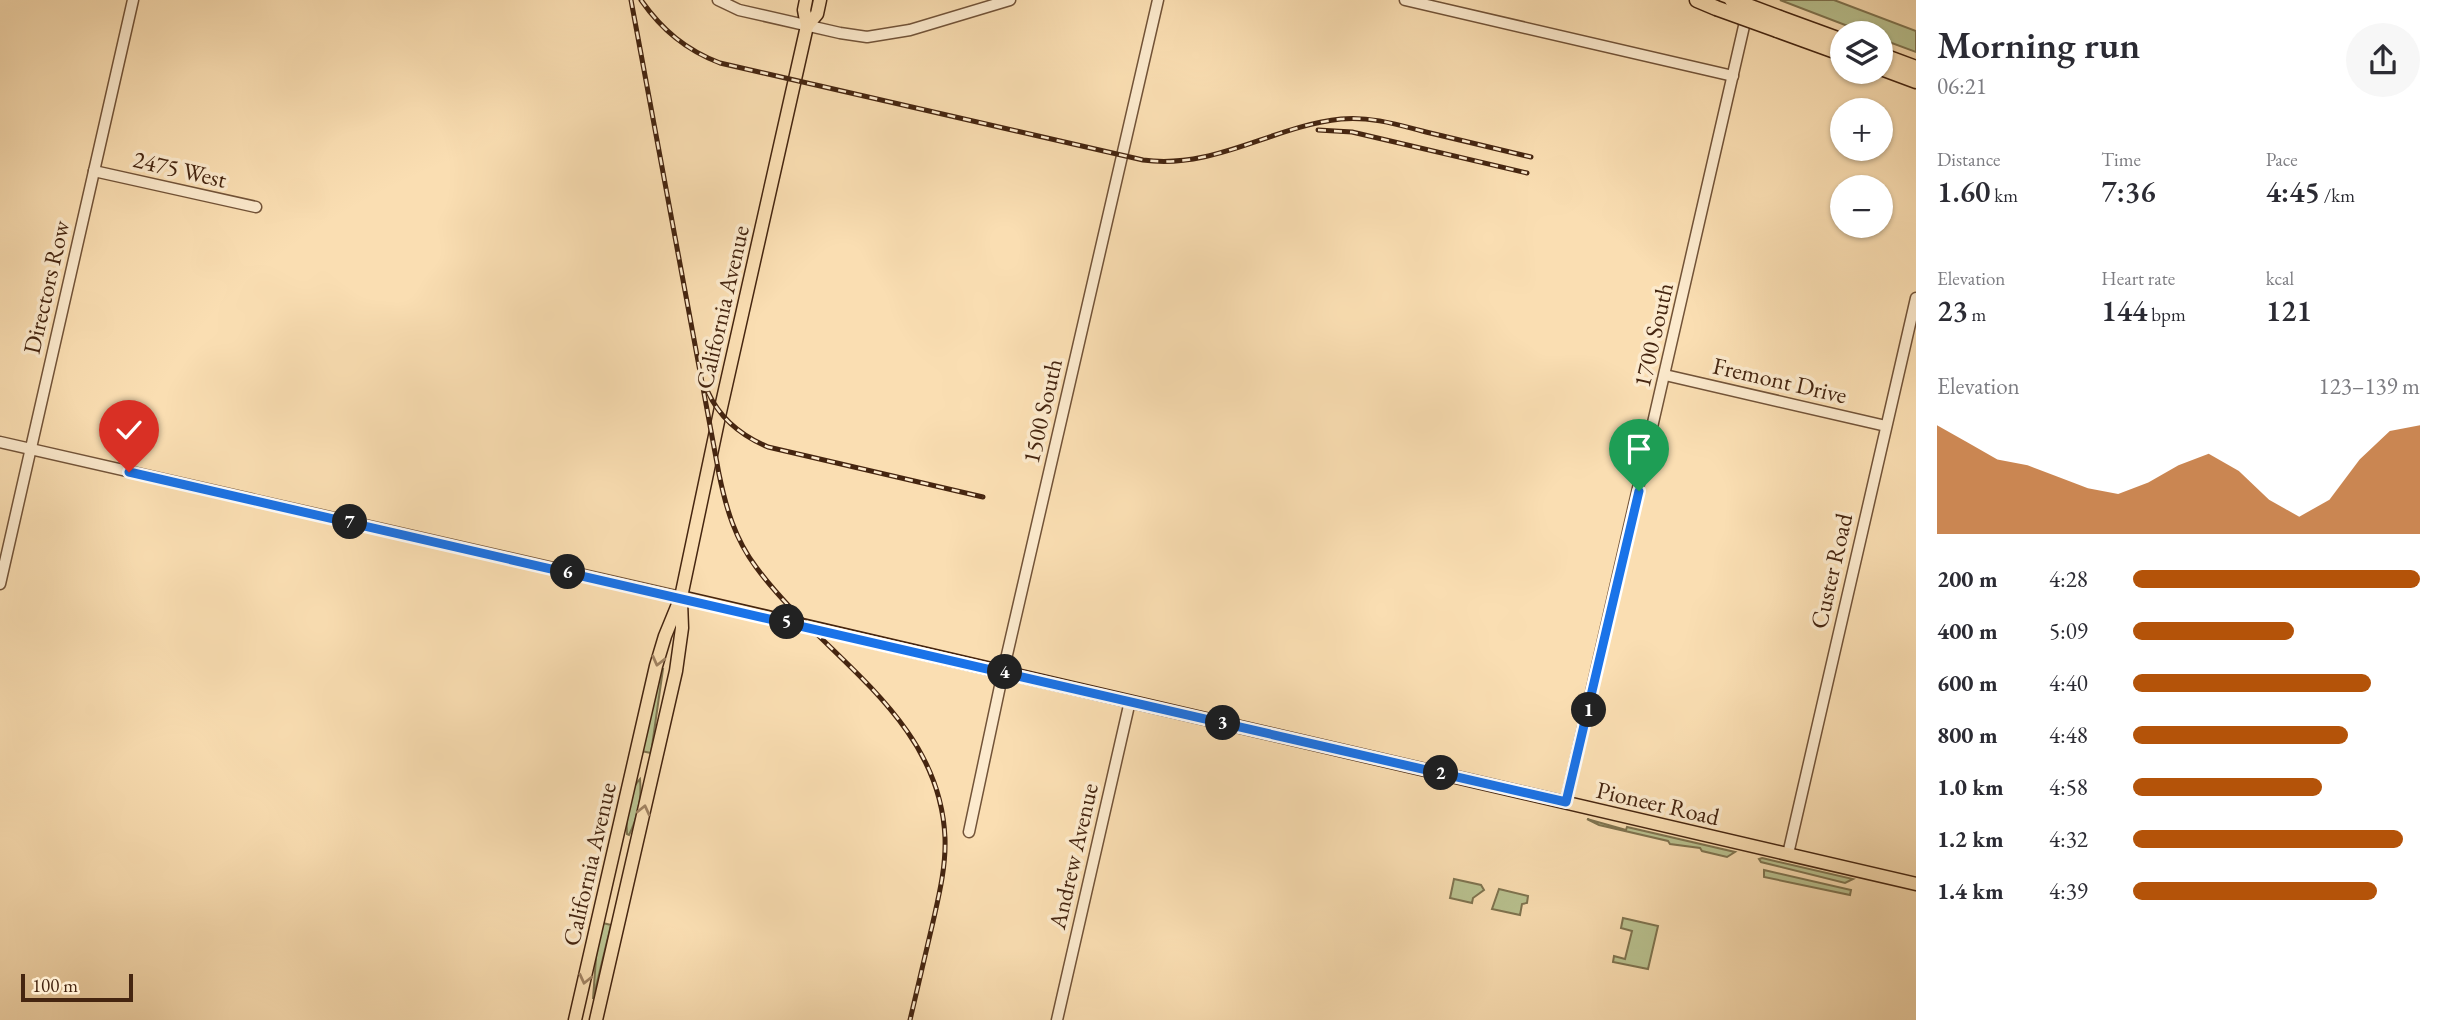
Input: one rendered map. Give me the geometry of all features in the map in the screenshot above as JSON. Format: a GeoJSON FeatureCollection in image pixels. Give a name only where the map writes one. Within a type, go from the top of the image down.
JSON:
{"type":"FeatureCollection","features":[{"type":"Feature","properties":{"kind":"highway"},"geometry":{"type":"LineString","coordinates":[[1697,0],[1716,8],[1830,38]]}},
{"type":"Feature","properties":{"kind":"highway"},"geometry":{"type":"LineString","coordinates":[[1732,0],[1830,48]]}},
{"type":"Feature","properties":{"kind":"highway"},"geometry":{"type":"LineString","coordinates":[[1893,59],[1916,68]]}},
{"type":"Feature","properties":{"kind":"highway"},"geometry":{"type":"LineString","coordinates":[[1893,72],[1916,81]]}},
{"type":"Feature","properties":{"kind":"main road","name":"California Avenue"},"geometry":{"type":"LineString","coordinates":[[576,1015],[660,650],[681,597],[807,26],[804,10],[806,0]]}},
{"type":"Feature","properties":{"kind":"main road","name":"California Avenue"},"geometry":{"type":"LineString","coordinates":[[807,26],[817,14],[820,0]]}},
{"type":"Feature","properties":{"kind":"main road","name":"California Avenue"},"geometry":{"type":"LineString","coordinates":[[596,1017],[679,656],[681,597]]}},
{"type":"Feature","properties":{"kind":"main road","name":"Pioneer Road"},"geometry":{"type":"LineString","coordinates":[[681,597],[1916,884]]}},
{"type":"Feature","properties":{"kind":"main road"},"geometry":{"type":"LineString","coordinates":[[632,770],[652,775]]}},
{"type":"Feature","properties":{"kind":"main road"},"geometry":{"type":"LineString","coordinates":[[615,848],[634,852]]}},
{"type":"Feature","properties":{"kind":"main road"},"geometry":{"type":"LineString","coordinates":[[605,888],[625,892]]}},
{"type":"Feature","properties":{"kind":"main road"},"geometry":{"type":"LineString","coordinates":[[576,1015],[596,1017]]}},
{"type":"Feature","properties":{"kind":"street","name":"Directors Row"},"geometry":{"type":"LineString","coordinates":[[0,584],[133,0]]}},
{"type":"Feature","properties":{"kind":"street"},"geometry":{"type":"LineString","coordinates":[[718,0],[739,10],[854,36],[879,36],[910,30],[1010,0]]}},
{"type":"Feature","properties":{"kind":"street","name":"1500 South"},"geometry":{"type":"LineString","coordinates":[[969,832],[1003,672],[1158,0]]}},
{"type":"Feature","properties":{"kind":"street"},"geometry":{"type":"LineString","coordinates":[[1405,0],[1733,76]]}},
{"type":"Feature","properties":{"kind":"street","name":"1700 South"},"geometry":{"type":"LineString","coordinates":[[1566,802],[1750,0]]}},
{"type":"Feature","properties":{"kind":"street","name":"2475 West"},"geometry":{"type":"LineString","coordinates":[[94,171],[256,207]]}},
{"type":"Feature","properties":{"kind":"street","name":"Custer Road"},"geometry":{"type":"LineString","coordinates":[[1788,854],[1916,298]]}},
{"type":"Feature","properties":{"kind":"street","name":"Fremont Drive"},"geometry":{"type":"LineString","coordinates":[[1665,375],[1886,426]]}},
{"type":"Feature","properties":{"kind":"street","name":"Pioneer Road"},"geometry":{"type":"LineString","coordinates":[[0,442],[681,597]]}},
{"type":"Feature","properties":{"kind":"street","name":"Andrew Avenue"},"geometry":{"type":"LineString","coordinates":[[1057,1020],[1130,701]]}},
{"type":"Feature","properties":{"kind":"green space"},"geometry":{"type":"Polygon","coordinates":[[[1780,0],[1834,0],[1890,21],[1835,21],[1780,0]]]}},
{"type":"Feature","properties":{"kind":"green space"},"geometry":{"type":"Polygon","coordinates":[[[1893,22],[1916,31],[1916,52],[1893,43],[1893,22]]]}},
{"type":"Feature","properties":{"kind":"green space"},"geometry":{"type":"Polygon","coordinates":[[[660,669],[663,669],[651,753],[641,751],[660,669]]]}},
{"type":"Feature","properties":{"kind":"green space"},"geometry":{"type":"Polygon","coordinates":[[[640,779],[639,808],[629,835],[628,805],[632,791],[640,779]]]}},
{"type":"Feature","properties":{"kind":"green space"},"geometry":{"type":"Polygon","coordinates":[[[1587,819],[1626,830],[1627,827],[1735,852],[1727,857],[1702,851],[1700,848],[1670,844],[1668,841],[1599,825],[1587,819]]]}},
{"type":"Feature","properties":{"kind":"green space"},"geometry":{"type":"Polygon","coordinates":[[[1759,859],[1853,879],[1845,883],[1761,862],[1759,859]]]}},
{"type":"Feature","properties":{"kind":"green space"},"geometry":{"type":"Polygon","coordinates":[[[1764,870],[1851,890],[1850,895],[1764,877],[1764,870]]]}},
{"type":"Feature","properties":{"kind":"green space"},"geometry":{"type":"Polygon","coordinates":[[[1454,879],[1481,885],[1484,890],[1473,898],[1472,903],[1450,898],[1454,879]]]}},
{"type":"Feature","properties":{"kind":"green space"},"geometry":{"type":"Polygon","coordinates":[[[1499,889],[1528,896],[1527,903],[1522,904],[1520,915],[1492,909],[1499,889]]]}},
{"type":"Feature","properties":{"kind":"green space"},"geometry":{"type":"Polygon","coordinates":[[[1623,918],[1658,926],[1648,969],[1613,962],[1614,956],[1625,959],[1632,931],[1621,928],[1623,918]]]}},
{"type":"Feature","properties":{"kind":"green space"},"geometry":{"type":"Polygon","coordinates":[[[603,923],[611,925],[593,999],[597,944],[603,923]]]}},
{"type":"Feature","properties":{"kind":"railway"},"geometry":{"type":"LineString","coordinates":[[631,0],[719,474],[732,523],[756,567],[783,599],[873,690],[900,722],[922,756],[938,795],[945,838],[943,870],[910,1020]]}},
{"type":"Feature","properties":{"kind":"railway"},"geometry":{"type":"LineString","coordinates":[[641,0],[657,21],[676,38],[696,52],[720,63],[1143,160],[1194,159],[1316,123],[1352,118],[1395,124],[1531,157]]}},
{"type":"Feature","properties":{"kind":"railway"},"geometry":{"type":"LineString","coordinates":[[1318,130],[1352,132],[1527,173]]}},
{"type":"Feature","properties":{"kind":"railway"},"geometry":{"type":"LineString","coordinates":[[708,392],[733,426],[768,447],[983,497]]}},
{"type":"Feature","properties":{"kind":"route"},"geometry":{"type":"LineString","coordinates":[[129,472],[1566,802],[1639,491]]}}]}
